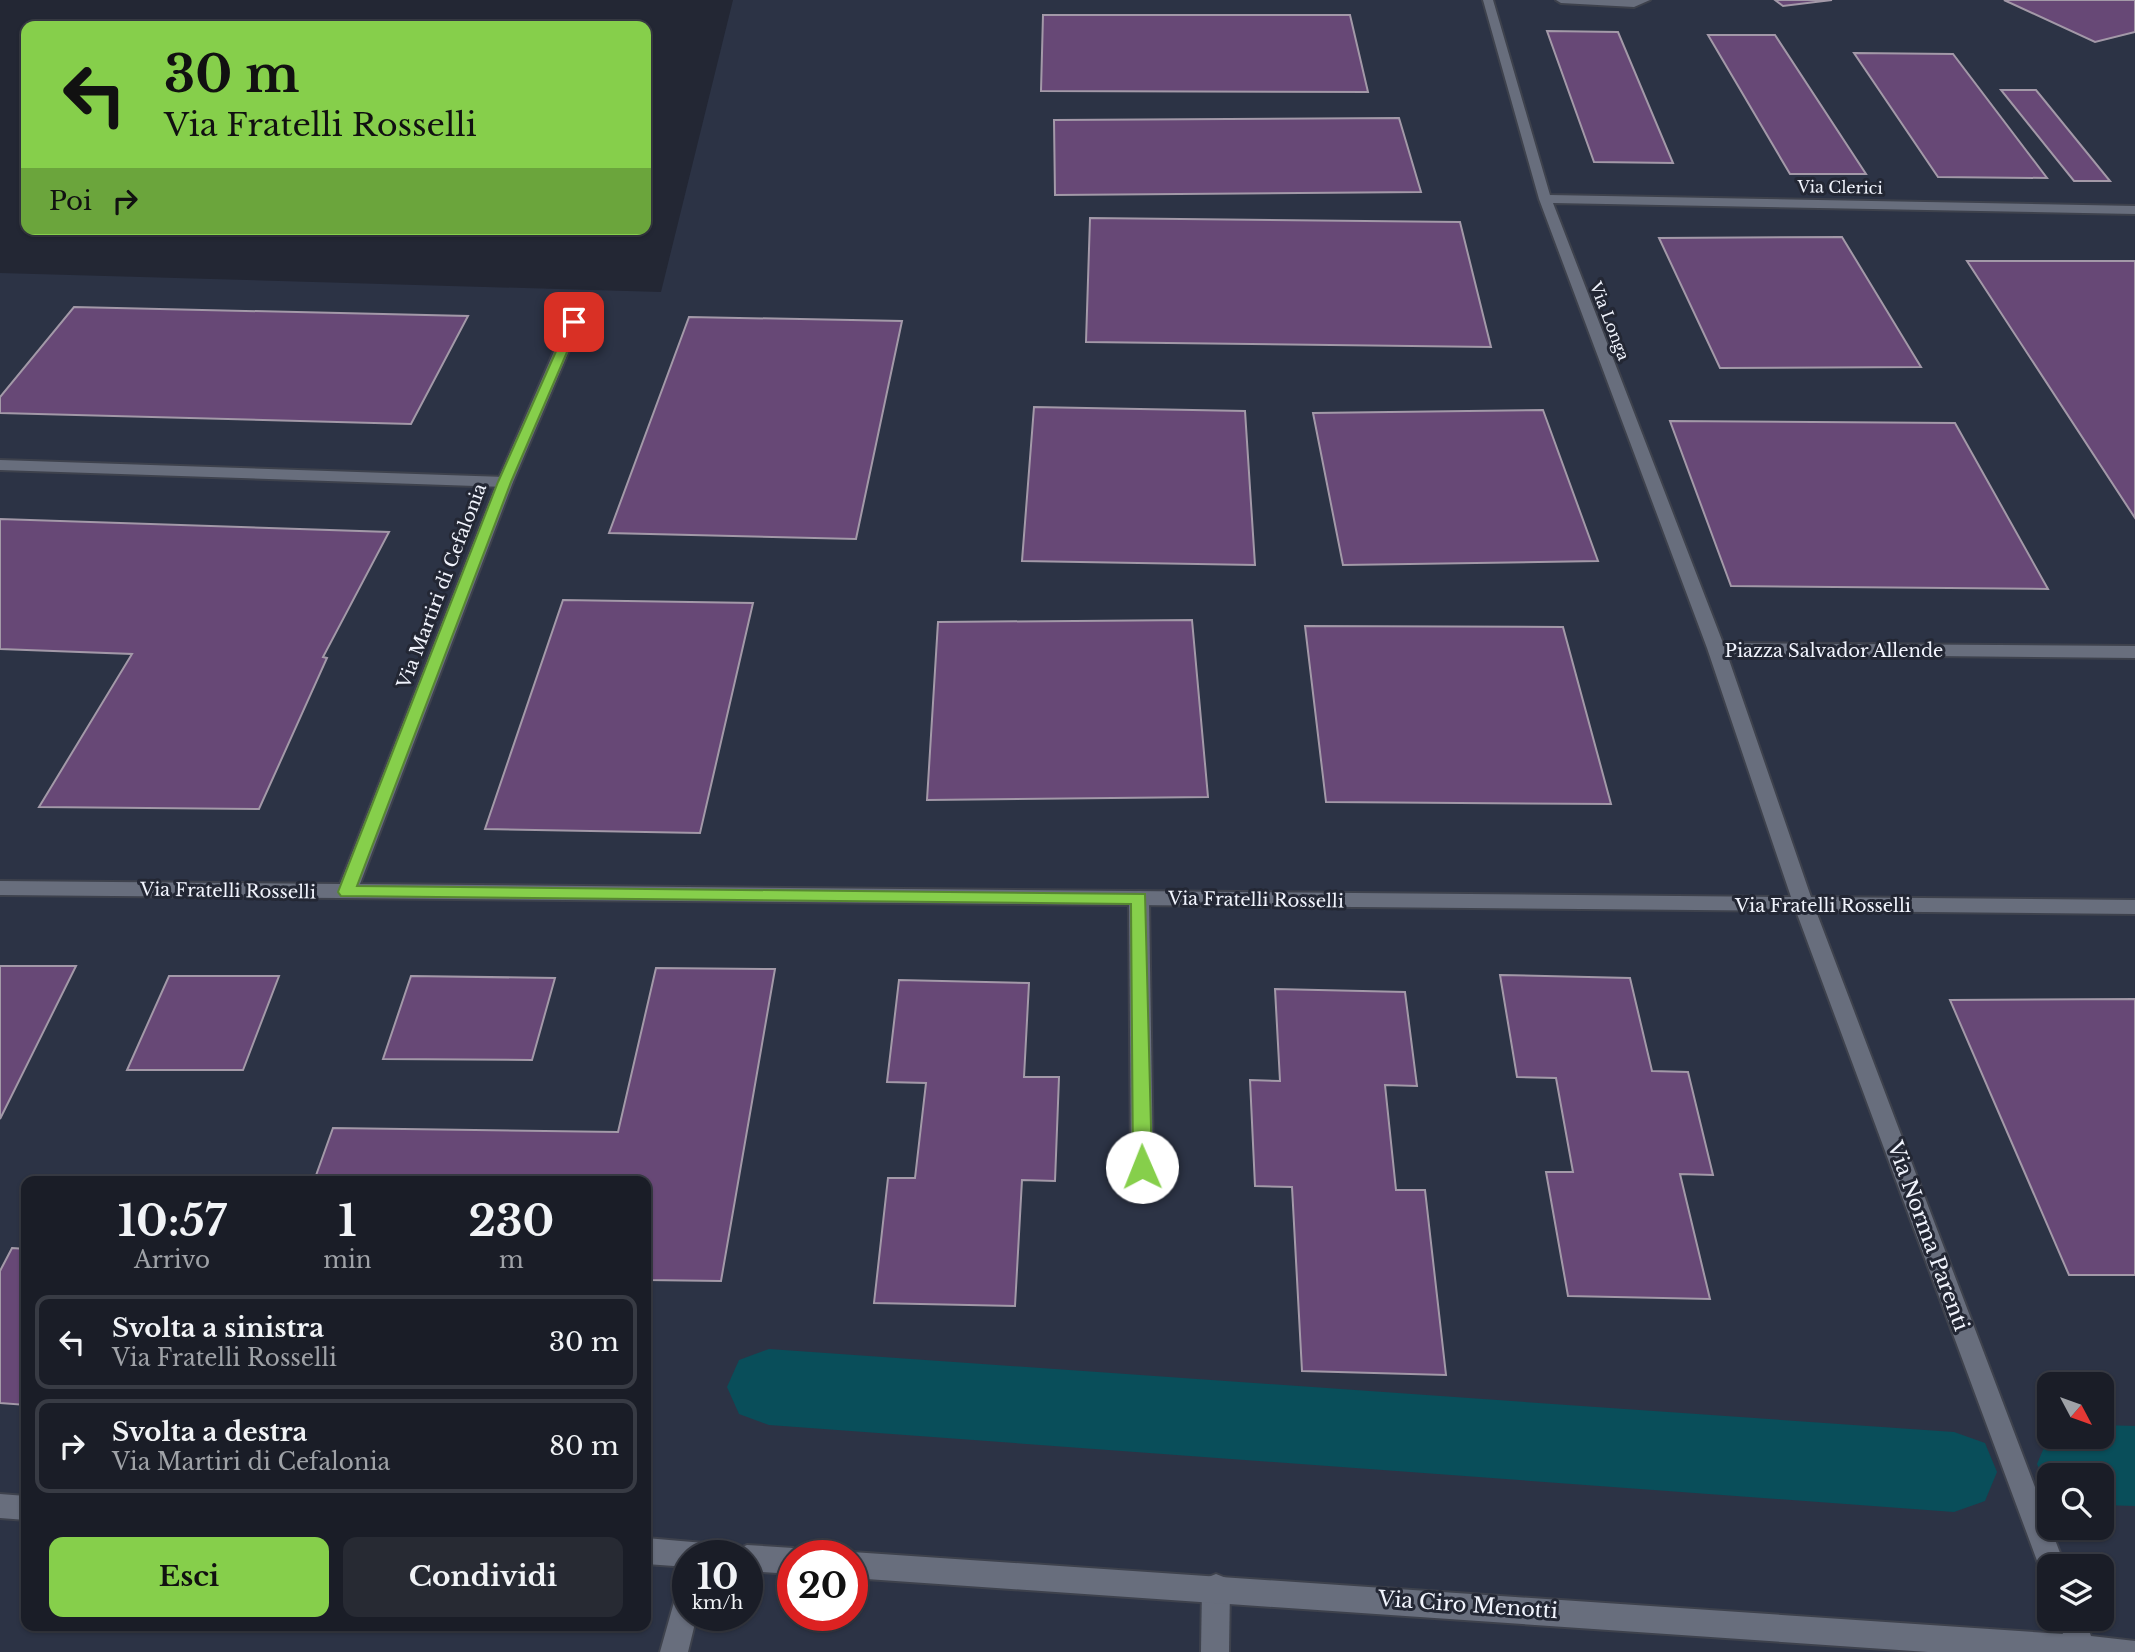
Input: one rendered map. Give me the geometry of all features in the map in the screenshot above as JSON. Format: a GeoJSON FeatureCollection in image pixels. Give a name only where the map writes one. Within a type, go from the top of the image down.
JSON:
{"type":"FeatureCollection","features":[{"type":"Feature","properties":{"kind":"street","name":"Via Longa"},"geometry":{"type":"LineString","coordinates":[[1488,0],[1545,199],[1716,649]]}},
{"type":"Feature","properties":{"kind":"street"},"geometry":{"type":"LineString","coordinates":[[1561,0],[1634,4],[1645,0]]}},
{"type":"Feature","properties":{"kind":"street","name":"Via Clerici"},"geometry":{"type":"LineString","coordinates":[[1545,199],[2135,210]]}},
{"type":"Feature","properties":{"kind":"street","name":"Via Martiri di Cefalonia"},"geometry":{"type":"LineString","coordinates":[[347,892],[505,482],[584,299]]}},
{"type":"Feature","properties":{"kind":"street"},"geometry":{"type":"LineString","coordinates":[[0,465],[505,482]]}},
{"type":"Feature","properties":{"kind":"street","name":"Piazza Salvador Allende"},"geometry":{"type":"LineString","coordinates":[[1804,906],[1716,649],[2135,652]]}},
{"type":"Feature","properties":{"kind":"street","name":"Via Fratelli Rosselli"},"geometry":{"type":"LineString","coordinates":[[0,888],[1804,906],[2135,906]]}},
{"type":"Feature","properties":{"kind":"street"},"geometry":{"type":"LineString","coordinates":[[1139,898],[1142,1167]]}},
{"type":"Feature","properties":{"kind":"street","name":"Via Norma Parenti"},"geometry":{"type":"LineString","coordinates":[[1804,906],[2047,1554]]}},
{"type":"Feature","properties":{"kind":"street"},"geometry":{"type":"LineString","coordinates":[[0,1506],[21,1508]]}},
{"type":"Feature","properties":{"kind":"street"},"geometry":{"type":"LineString","coordinates":[[651,1552],[672,1554]]}},
{"type":"Feature","properties":{"kind":"street","name":"Via Ciro Menotti"},"geometry":{"type":"LineString","coordinates":[[868,1566],[1216,1587],[2083,1651],[2129,1652]]}},
{"type":"Feature","properties":{"kind":"street"},"geometry":{"type":"LineString","coordinates":[[1214,1652],[1216,1587]]}},
{"type":"Feature","properties":{"kind":"street"},"geometry":{"type":"LineString","coordinates":[[674,1652],[679,1631]]}},
{"type":"Feature","properties":{"kind":"street"},"geometry":{"type":"LineString","coordinates":[[2076,1631],[2083,1651]]}},
{"type":"Feature","properties":{"kind":"shaded area"},"geometry":{"type":"Polygon","coordinates":[[[733,0],[2135,0],[2135,1652],[0,1652],[0,273],[661,292],[733,0]]]}},
{"type":"Feature","properties":{"kind":"building"},"geometry":{"type":"Polygon","coordinates":[[[1775,0],[1832,0],[1783,6],[1775,0]]]}},
{"type":"Feature","properties":{"kind":"building"},"geometry":{"type":"Polygon","coordinates":[[[2004,0],[2135,0],[2135,32],[2095,42],[2004,0]]]}},
{"type":"Feature","properties":{"kind":"building"},"geometry":{"type":"Polygon","coordinates":[[[1043,15],[1350,15],[1368,92],[1041,91],[1043,15]]]}},
{"type":"Feature","properties":{"kind":"building"},"geometry":{"type":"Polygon","coordinates":[[[1547,31],[1618,32],[1673,163],[1594,162],[1547,31]]]}},
{"type":"Feature","properties":{"kind":"building"},"geometry":{"type":"Polygon","coordinates":[[[1708,35],[1775,35],[1866,174],[1790,174],[1708,35]]]}},
{"type":"Feature","properties":{"kind":"building"},"geometry":{"type":"Polygon","coordinates":[[[1854,53],[1953,54],[2047,178],[1938,177],[1854,53]]]}},
{"type":"Feature","properties":{"kind":"building"},"geometry":{"type":"Polygon","coordinates":[[[2001,90],[2036,90],[2110,181],[2074,181],[2001,90]]]}},
{"type":"Feature","properties":{"kind":"building"},"geometry":{"type":"Polygon","coordinates":[[[1399,118],[1421,192],[1055,195],[1054,120],[1399,118]]]}},
{"type":"Feature","properties":{"kind":"building"},"geometry":{"type":"Polygon","coordinates":[[[1090,218],[1460,222],[1491,347],[1086,342],[1090,218]]]}},
{"type":"Feature","properties":{"kind":"building"},"geometry":{"type":"Polygon","coordinates":[[[1842,237],[1921,367],[1720,368],[1659,238],[1842,237]]]}},
{"type":"Feature","properties":{"kind":"building"},"geometry":{"type":"Polygon","coordinates":[[[1967,261],[2135,261],[2135,518],[1967,261]]]}},
{"type":"Feature","properties":{"kind":"building"},"geometry":{"type":"Polygon","coordinates":[[[74,307],[468,316],[411,424],[0,413],[0,397],[74,307]]]}},
{"type":"Feature","properties":{"kind":"building"},"geometry":{"type":"Polygon","coordinates":[[[689,317],[902,321],[856,539],[609,533],[689,317]]]}},
{"type":"Feature","properties":{"kind":"building"},"geometry":{"type":"Polygon","coordinates":[[[1034,407],[1245,411],[1255,565],[1022,561],[1034,407]]]}},
{"type":"Feature","properties":{"kind":"building"},"geometry":{"type":"Polygon","coordinates":[[[1543,410],[1598,561],[1343,565],[1313,413],[1543,410]]]}},
{"type":"Feature","properties":{"kind":"building"},"geometry":{"type":"Polygon","coordinates":[[[1670,421],[1955,423],[2048,589],[1731,586],[1670,421]]]}},
{"type":"Feature","properties":{"kind":"building"},"geometry":{"type":"Polygon","coordinates":[[[0,519],[389,532],[323,657],[327,658],[259,809],[39,807],[132,654],[0,649],[0,519]]]}},
{"type":"Feature","properties":{"kind":"building"},"geometry":{"type":"Polygon","coordinates":[[[563,600],[753,603],[700,833],[485,829],[563,600]]]}},
{"type":"Feature","properties":{"kind":"building"},"geometry":{"type":"Polygon","coordinates":[[[1192,620],[1208,797],[927,800],[938,622],[1192,620]]]}},
{"type":"Feature","properties":{"kind":"building"},"geometry":{"type":"Polygon","coordinates":[[[1305,626],[1563,627],[1611,804],[1326,802],[1305,626]]]}},
{"type":"Feature","properties":{"kind":"building"},"geometry":{"type":"Polygon","coordinates":[[[0,966],[76,966],[0,1119],[0,966]]]}},
{"type":"Feature","properties":{"kind":"building"},"geometry":{"type":"Polygon","coordinates":[[[656,968],[775,969],[721,1281],[651,1280],[651,1176],[316,1176],[333,1128],[618,1132],[656,968]]]}},
{"type":"Feature","properties":{"kind":"building"},"geometry":{"type":"Polygon","coordinates":[[[1500,975],[1630,978],[1652,1071],[1688,1072],[1713,1175],[1680,1174],[1710,1299],[1568,1296],[1546,1172],[1573,1172],[1556,1078],[1517,1077],[1500,975]]]}},
{"type":"Feature","properties":{"kind":"building"},"geometry":{"type":"Polygon","coordinates":[[[169,976],[279,976],[243,1070],[127,1070],[169,976]]]}},
{"type":"Feature","properties":{"kind":"building"},"geometry":{"type":"Polygon","coordinates":[[[411,976],[555,978],[532,1060],[383,1059],[411,976]]]}},
{"type":"Feature","properties":{"kind":"building"},"geometry":{"type":"Polygon","coordinates":[[[899,980],[1029,983],[1024,1077],[1059,1077],[1055,1181],[1022,1180],[1015,1306],[874,1303],[888,1178],[915,1178],[926,1083],[887,1082],[899,980]]]}},
{"type":"Feature","properties":{"kind":"building"},"geometry":{"type":"Polygon","coordinates":[[[1275,989],[1405,992],[1417,1086],[1385,1085],[1396,1190],[1425,1190],[1446,1375],[1302,1371],[1292,1187],[1255,1186],[1250,1080],[1280,1081],[1275,989]]]}},
{"type":"Feature","properties":{"kind":"building"},"geometry":{"type":"Polygon","coordinates":[[[2135,999],[2135,1275],[2069,1275],[1950,1000],[2135,999]]]}},
{"type":"Feature","properties":{"kind":"building"},"geometry":{"type":"Polygon","coordinates":[[[12,1248],[21,1249],[21,1405],[0,1403],[0,1271],[12,1248]]]}},
{"type":"Feature","properties":{"kind":"waterway"},"geometry":{"type":"LineString","coordinates":[[769,1387],[1954,1472]]}},
{"type":"Feature","properties":{"kind":"waterway"},"geometry":{"type":"LineString","coordinates":[[2114,1465],[2135,1466]]}},
{"type":"Feature","properties":{"kind":"route"},"geometry":{"type":"LineString","coordinates":[[574,322],[505,482],[347,892],[1139,898],[1142,1167]]}}]}
